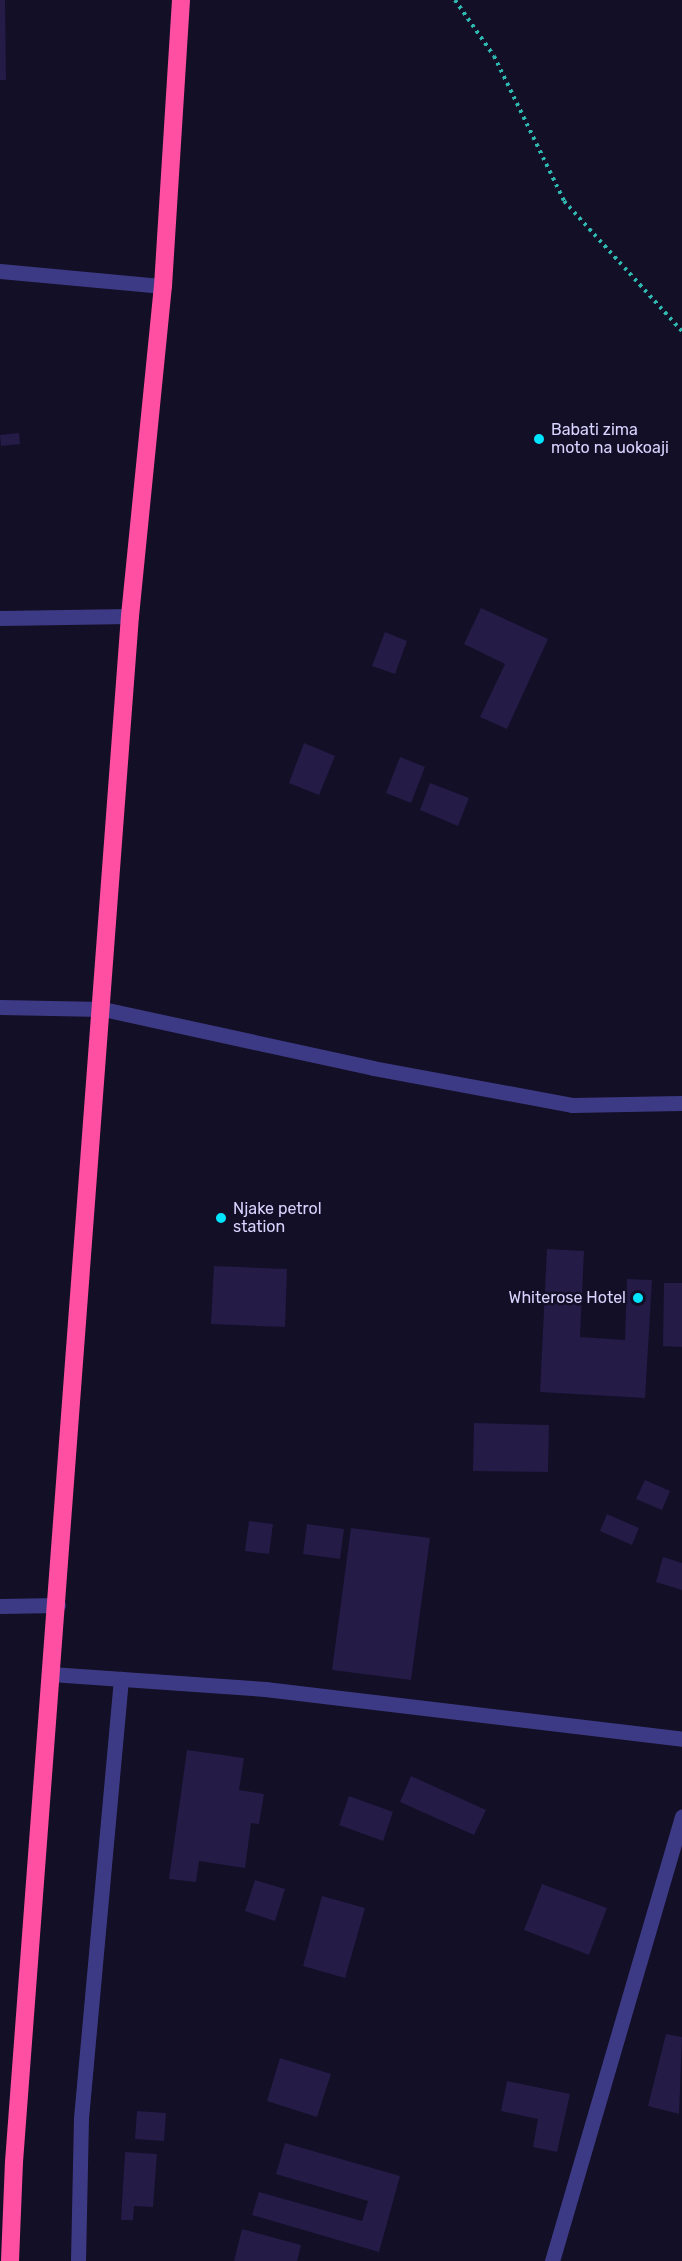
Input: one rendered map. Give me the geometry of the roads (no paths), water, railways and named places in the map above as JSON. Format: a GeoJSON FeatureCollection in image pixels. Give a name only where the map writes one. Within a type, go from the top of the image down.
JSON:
{"type":"FeatureCollection","features":[{"type":"Feature","properties":{"kind":"highway"},"geometry":{"type":"LineString","coordinates":[[10,2261],[51,1674],[104,1009],[130,616],[163,286],[181,0]]}},
{"type":"Feature","properties":{"kind":"street"},"geometry":{"type":"LineString","coordinates":[[0,271],[163,286]]}},
{"type":"Feature","properties":{"kind":"street"},"geometry":{"type":"LineString","coordinates":[[0,618],[130,616]]}},
{"type":"Feature","properties":{"kind":"street"},"geometry":{"type":"LineString","coordinates":[[0,1007],[104,1009],[373,1068],[572,1105],[682,1102]]}},
{"type":"Feature","properties":{"kind":"street"},"geometry":{"type":"LineString","coordinates":[[0,1606],[58,1605]]}},
{"type":"Feature","properties":{"kind":"street"},"geometry":{"type":"LineString","coordinates":[[51,1674],[276,1690],[682,1739]]}},
{"type":"Feature","properties":{"kind":"street"},"geometry":{"type":"LineString","coordinates":[[78,2261],[81,2118],[121,1679]]}},
{"type":"Feature","properties":{"kind":"street"},"geometry":{"type":"LineString","coordinates":[[552,2261],[682,1817]]}},
{"type":"Feature","properties":{"kind":"place","name":"Babati zima moto na uokoaji"},"geometry":{"type":"Point","coordinates":[539,439]}},
{"type":"Feature","properties":{"kind":"place","name":"Njake petrol station"},"geometry":{"type":"Point","coordinates":[221,1218]}},
{"type":"Feature","properties":{"kind":"place","name":"Whiterose Hotel"},"geometry":{"type":"Point","coordinates":[638,1298]}}]}
